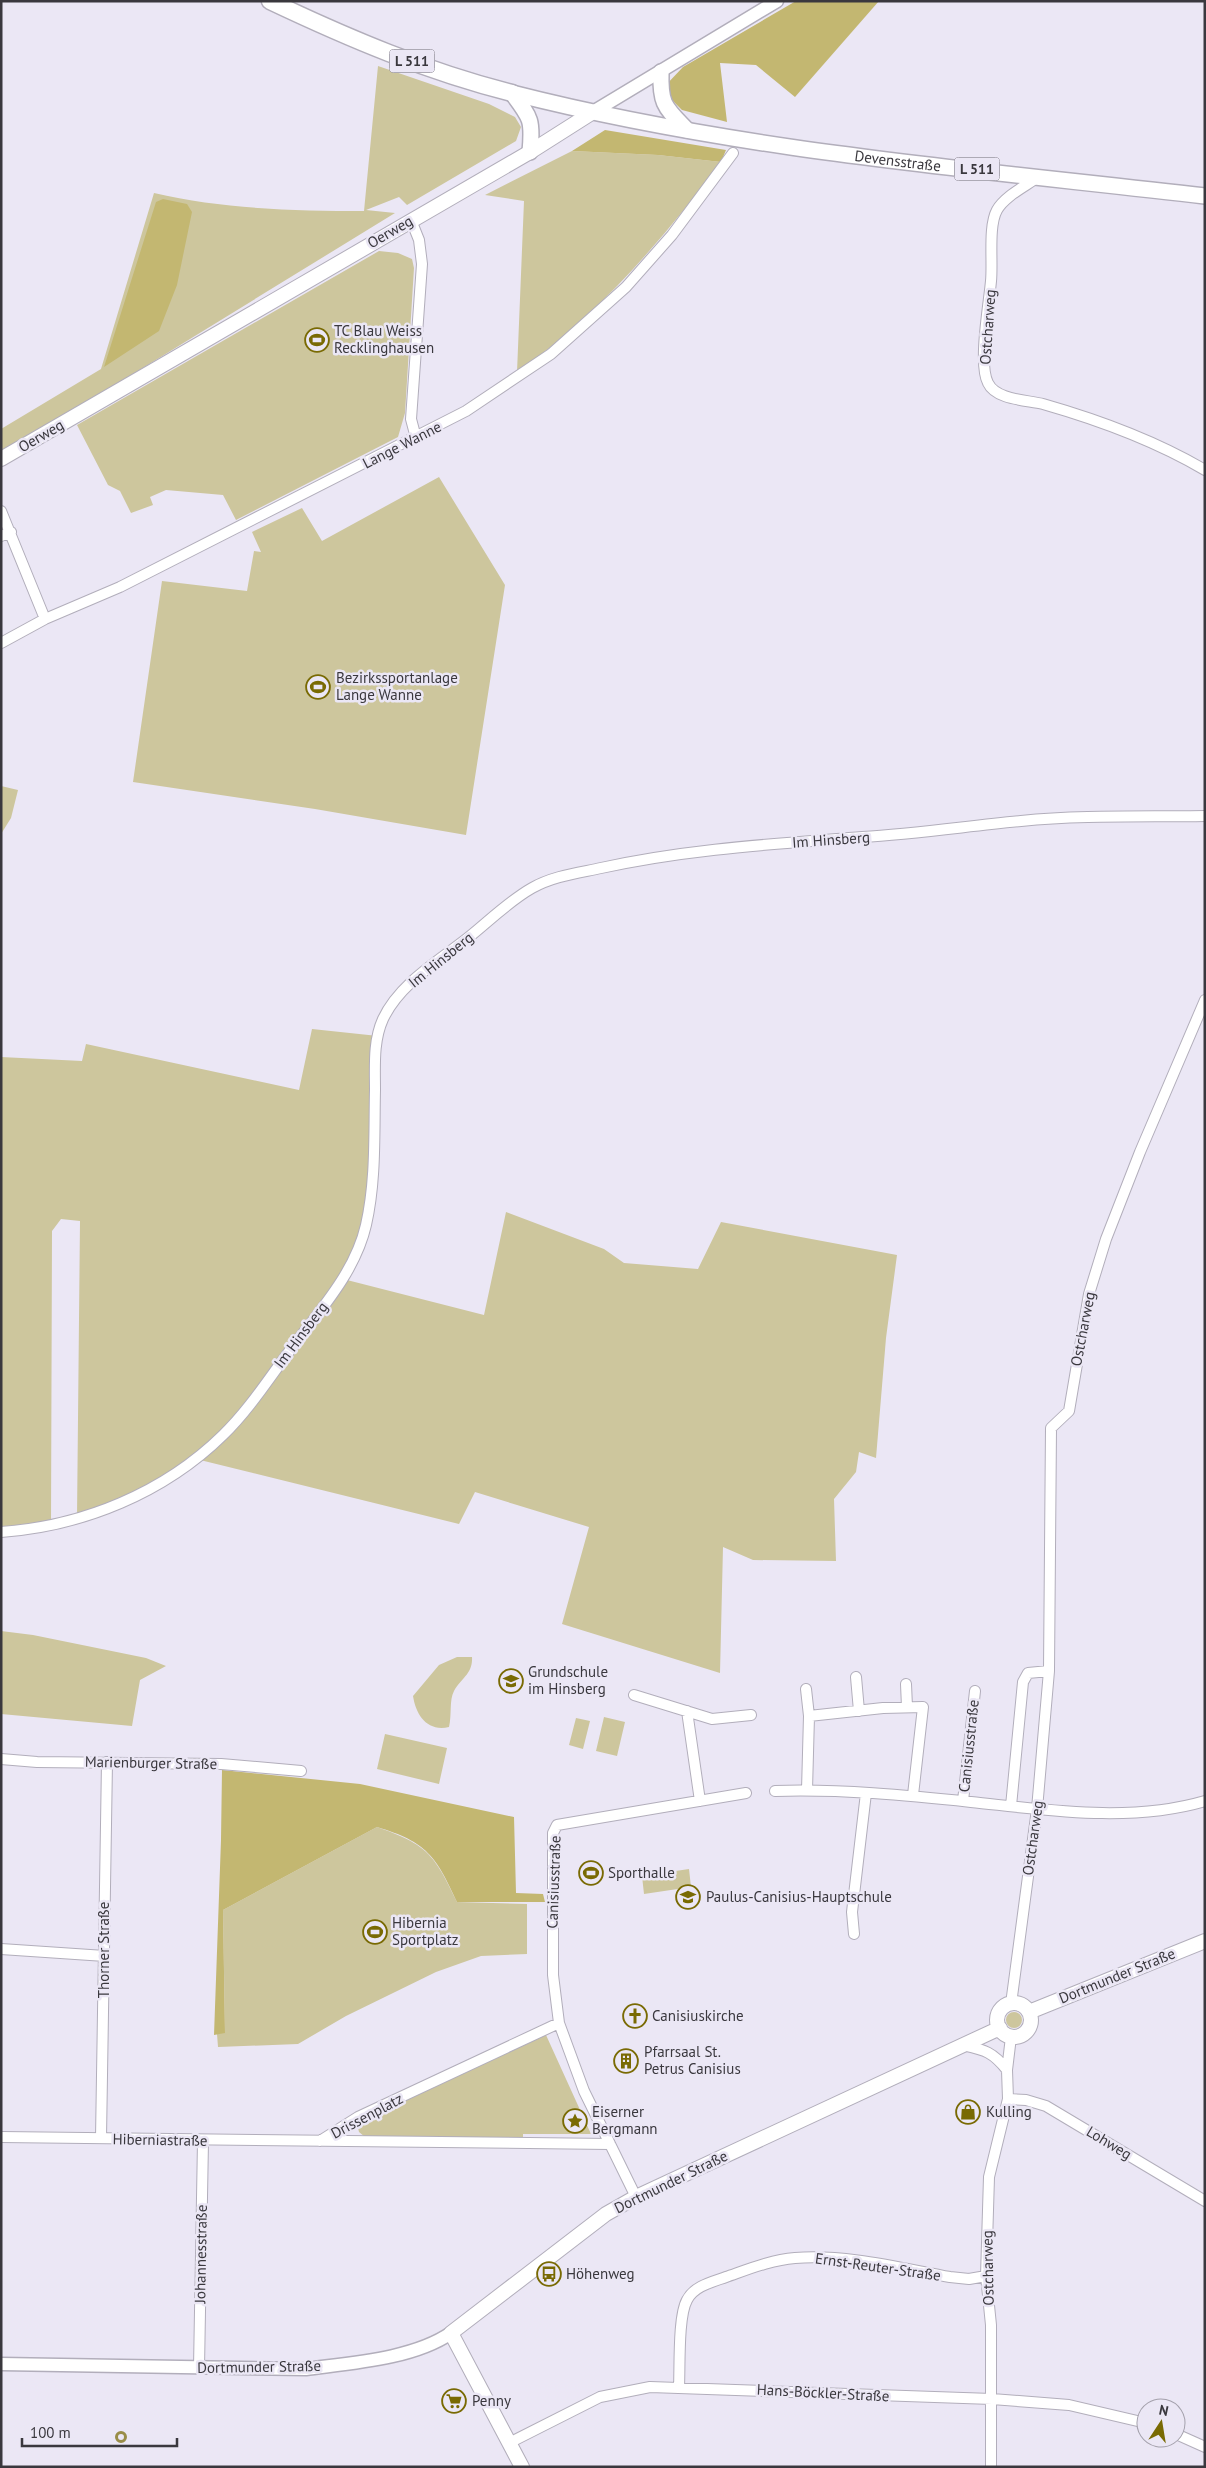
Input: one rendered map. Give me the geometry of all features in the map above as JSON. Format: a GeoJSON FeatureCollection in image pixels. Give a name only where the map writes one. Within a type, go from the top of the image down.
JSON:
{"type":"FeatureCollection","features":[{"type":"Feature","properties":{"kind":"highway","name":"L 511"},"geometry":{"type":"LineString","coordinates":[[270,1],[330,29],[405,59],[512,93]]}},
{"type":"Feature","properties":{"kind":"main road"},"geometry":{"type":"LineString","coordinates":[[661,72],[662,101],[687,130]]}},
{"type":"Feature","properties":{"kind":"main road","name":"L 511"},"geometry":{"type":"LineString","coordinates":[[512,93],[593,112]]}},
{"type":"Feature","properties":{"kind":"main road"},"geometry":{"type":"LineString","coordinates":[[512,93],[528,115],[532,127],[530,152]]}},
{"type":"Feature","properties":{"kind":"main road","name":"Devensstraße"},"geometry":{"type":"LineString","coordinates":[[593,112],[687,130],[820,151],[1205,196]]}},
{"type":"Feature","properties":{"kind":"main road","name":"Oerweg"},"geometry":{"type":"LineString","coordinates":[[1,460],[530,152],[593,112]]}},
{"type":"Feature","properties":{"kind":"main road","name":"Dortmunder Straße"},"geometry":{"type":"LineString","coordinates":[[451,2333],[606,2214],[636,2197],[960,2045],[1005,2032],[1020,2036],[1028,2030],[1031,2021],[1029,2012],[1205,1941]]}},
{"type":"Feature","properties":{"kind":"main road"},"geometry":{"type":"LineString","coordinates":[[1005,2032],[999,2014],[1011,2004],[1019,2004],[1029,2012]]}},
{"type":"Feature","properties":{"kind":"main road"},"geometry":{"type":"LineString","coordinates":[[451,2333],[522,2467]]}},
{"type":"Feature","properties":{"kind":"street","name":"Oerweg"},"geometry":{"type":"LineString","coordinates":[[593,112],[777,1]]}},
{"type":"Feature","properties":{"kind":"street","name":"Lange Wanne"},"geometry":{"type":"LineString","coordinates":[[1,643],[44,619],[120,587],[416,438],[466,411],[552,354],[626,287],[672,235],[733,153]]}},
{"type":"Feature","properties":{"kind":"street","name":"Ostcharweg"},"geometry":{"type":"LineString","coordinates":[[1039,176],[1003,202],[997,210],[993,222],[992,273],[984,354],[985,377],[988,385],[1004,395],[1061,409],[1128,432],[1205,470]]}},
{"type":"Feature","properties":{"kind":"street"},"geometry":{"type":"LineString","coordinates":[[411,220],[419,240],[422,264],[411,419],[416,438]]}},
{"type":"Feature","properties":{"kind":"street"},"geometry":{"type":"LineString","coordinates":[[1,511],[6,534],[42,614]]}},
{"type":"Feature","properties":{"kind":"street","name":"Im Hinsberg"},"geometry":{"type":"LineString","coordinates":[[1,1532],[51,1526],[77,1517],[85,1517],[122,1502],[148,1490],[195,1459],[225,1433],[320,1311],[344,1276],[357,1251],[366,1224],[372,1187],[376,1050],[385,1015],[399,995],[417,978],[532,888],[569,875],[655,856],[710,849],[900,835],[1023,821],[1205,816]]}},
{"type":"Feature","properties":{"kind":"street","name":"Ostcharweg"},"geometry":{"type":"LineString","coordinates":[[1011,2004],[1037,1809],[1049,1671],[1051,1428],[1070,1411],[1089,1294],[1106,1239],[1140,1152],[1205,1000]]}},
{"type":"Feature","properties":{"kind":"street","name":"Ostcharweg"},"geometry":{"type":"LineString","coordinates":[[1011,1806],[1025,1676],[1028,1673],[1049,1671]]}},
{"type":"Feature","properties":{"kind":"street"},"geometry":{"type":"LineString","coordinates":[[856,1676],[859,1711]]}},
{"type":"Feature","properties":{"kind":"street"},"geometry":{"type":"LineString","coordinates":[[906,1684],[907,1707]]}},
{"type":"Feature","properties":{"kind":"street"},"geometry":{"type":"LineString","coordinates":[[806,1689],[809,1716],[807,1790]]}},
{"type":"Feature","properties":{"kind":"street","name":"Canisiusstraße"},"geometry":{"type":"LineString","coordinates":[[963,1801],[975,1692]]}},
{"type":"Feature","properties":{"kind":"street"},"geometry":{"type":"LineString","coordinates":[[634,1694],[712,1719],[751,1715]]}},
{"type":"Feature","properties":{"kind":"street"},"geometry":{"type":"LineString","coordinates":[[809,1716],[922,1707],[913,1795]]}},
{"type":"Feature","properties":{"kind":"street"},"geometry":{"type":"LineString","coordinates":[[687,1712],[700,1802]]}},
{"type":"Feature","properties":{"kind":"street","name":"Marienburger Straße"},"geometry":{"type":"LineString","coordinates":[[1,1759],[37,1762],[221,1764],[301,1771]]}},
{"type":"Feature","properties":{"kind":"street","name":"Thorner Straße"},"geometry":{"type":"LineString","coordinates":[[101,2138],[107,1762]]}},
{"type":"Feature","properties":{"kind":"street","name":"Canisiusstraße"},"geometry":{"type":"LineString","coordinates":[[775,1791],[807,1790],[913,1795],[1037,1809],[1092,1813],[1145,1812],[1205,1801]]}},
{"type":"Feature","properties":{"kind":"street"},"geometry":{"type":"LineString","coordinates":[[854,1934],[852,1912],[866,1793]]}},
{"type":"Feature","properties":{"kind":"street","name":"Canisiusstraße"},"geometry":{"type":"LineString","coordinates":[[559,2023],[553,1975],[554,1833],[557,1825],[746,1794]]}},
{"type":"Feature","properties":{"kind":"street"},"geometry":{"type":"LineString","coordinates":[[1,1949],[105,1956]]}},
{"type":"Feature","properties":{"kind":"street"},"geometry":{"type":"LineString","coordinates":[[559,2023],[581,2084],[636,2197]]}},
{"type":"Feature","properties":{"kind":"street","name":"Drissenplatz"},"geometry":{"type":"LineString","coordinates":[[319,2142],[358,2118],[559,2023]]}},
{"type":"Feature","properties":{"kind":"street","name":"Ostcharweg"},"geometry":{"type":"LineString","coordinates":[[991,2467],[991,2325],[986,2276],[989,2177],[1008,2099],[1005,2032]]}},
{"type":"Feature","properties":{"kind":"street"},"geometry":{"type":"LineString","coordinates":[[960,2045],[986,2050],[1007,2070]]}},
{"type":"Feature","properties":{"kind":"street","name":"Lohweg"},"geometry":{"type":"LineString","coordinates":[[1008,2099],[1026,2100],[1046,2106],[1205,2201]]}},
{"type":"Feature","properties":{"kind":"street","name":"Hiberniastraße"},"geometry":{"type":"LineString","coordinates":[[1,2137],[319,2142]]}},
{"type":"Feature","properties":{"kind":"street","name":"Johannesstraße"},"geometry":{"type":"LineString","coordinates":[[198,2368],[203,2141]]}},
{"type":"Feature","properties":{"kind":"street","name":"Drissenplatz"},"geometry":{"type":"LineString","coordinates":[[319,2142],[610,2144]]}},
{"type":"Feature","properties":{"kind":"street","name":"Ernst-Reuter-Straße"},"geometry":{"type":"LineString","coordinates":[[679,2387],[681,2336],[687,2300],[695,2291],[736,2273],[764,2264],[795,2258],[825,2257],[950,2277],[969,2279],[986,2276]]}},
{"type":"Feature","properties":{"kind":"street","name":"Dortmunder Straße"},"geometry":{"type":"LineString","coordinates":[[1,2364],[306,2369],[350,2364],[396,2354],[439,2341],[451,2333]]}},
{"type":"Feature","properties":{"kind":"street","name":"Hans-Böckler-Straße"},"geometry":{"type":"LineString","coordinates":[[509,2443],[600,2397],[650,2387],[992,2399],[1069,2405],[1136,2421]]}},
{"type":"Feature","properties":{"kind":"street"},"geometry":{"type":"LineString","coordinates":[[1186,2438],[1205,2447]]}},
{"type":"Feature","properties":{"kind":"shaded area"},"geometry":{"type":"Polygon","coordinates":[[[796,1],[879,1],[795,97],[756,65],[720,63],[727,122],[682,110],[671,99],[665,86],[683,67],[796,1]]]}},
{"type":"Feature","properties":{"kind":"shaded area"},"geometry":{"type":"Polygon","coordinates":[[[378,66],[489,104],[515,117],[521,127],[516,141],[407,205],[399,197],[366,210],[395,213],[1,455],[1,429],[101,369],[154,193],[232,206],[364,211],[378,66]]]}},
{"type":"Feature","properties":{"kind":"shaded area"},"geometry":{"type":"Polygon","coordinates":[[[605,130],[726,150],[721,162],[658,155],[572,151],[605,130]]]}},
{"type":"Feature","properties":{"kind":"shaded area"},"geometry":{"type":"Polygon","coordinates":[[[572,151],[658,155],[721,162],[652,248],[601,302],[574,327],[517,372],[524,201],[485,195],[572,151]]]}},
{"type":"Feature","properties":{"kind":"shaded area"},"geometry":{"type":"Polygon","coordinates":[[[163,199],[187,204],[192,212],[177,285],[159,331],[104,367],[156,202],[163,199]]]}},
{"type":"Feature","properties":{"kind":"shaded area","name":"TC Blau Weiss Recklinghausen"},"geometry":{"type":"Polygon","coordinates":[[[379,251],[398,253],[412,259],[414,268],[405,413],[398,437],[236,520],[223,495],[166,490],[150,497],[153,505],[131,513],[120,491],[108,485],[77,425],[379,251]]]}},
{"type":"Feature","properties":{"kind":"shaded area","name":"Bezirkssportanlage Lange Wanne"},"geometry":{"type":"Polygon","coordinates":[[[439,477],[505,585],[466,835],[315,809],[133,782],[162,581],[247,591],[254,551],[261,552],[252,532],[302,508],[322,541],[439,477]]]}},
{"type":"Feature","properties":{"kind":"shaded area"},"geometry":{"type":"Polygon","coordinates":[[[1,786],[18,790],[11,818],[1,834],[1,786]]]}},
{"type":"Feature","properties":{"kind":"shaded area"},"geometry":{"type":"Polygon","coordinates":[[[312,1029],[378,1036],[366,1224],[343,1279],[484,1315],[506,1212],[604,1249],[624,1263],[698,1269],[721,1222],[897,1255],[886,1338],[876,1458],[859,1452],[856,1472],[834,1499],[836,1561],[753,1560],[723,1547],[720,1673],[562,1624],[589,1527],[475,1492],[459,1524],[196,1459],[148,1490],[77,1517],[80,1221],[61,1219],[52,1231],[51,1526],[1,1532],[1,1057],[82,1061],[86,1044],[299,1090],[312,1029]]]}},
{"type":"Feature","properties":{"kind":"shaded area"},"geometry":{"type":"Polygon","coordinates":[[[1,1631],[33,1635],[146,1658],[166,1666],[140,1680],[132,1726],[1,1714],[1,1631]]]}},
{"type":"Feature","properties":{"kind":"shaded area"},"geometry":{"type":"Polygon","coordinates":[[[457,1657],[472,1657],[471,1668],[452,1695],[449,1727],[435,1727],[420,1715],[413,1696],[439,1665],[457,1657]]]}},
{"type":"Feature","properties":{"kind":"shaded area"},"geometry":{"type":"Polygon","coordinates":[[[604,1717],[625,1722],[617,1756],[596,1751],[604,1717]]]}},
{"type":"Feature","properties":{"kind":"shaded area"},"geometry":{"type":"Polygon","coordinates":[[[576,1718],[590,1721],[583,1749],[569,1745],[576,1718]]]}},
{"type":"Feature","properties":{"kind":"shaded area"},"geometry":{"type":"Polygon","coordinates":[[[385,1734],[447,1748],[439,1784],[377,1769],[385,1734]]]}},
{"type":"Feature","properties":{"kind":"shaded area"},"geometry":{"type":"Polygon","coordinates":[[[222,1770],[360,1784],[514,1817],[516,1893],[543,1894],[545,1902],[457,1902],[443,1873],[428,1853],[408,1839],[377,1827],[223,1910],[225,2033],[214,2035],[222,1770]]]}},
{"type":"Feature","properties":{"kind":"shaded area","name":"Hibernia Sportplatz"},"geometry":{"type":"Polygon","coordinates":[[[377,1827],[408,1840],[427,1853],[442,1873],[457,1902],[527,1904],[527,1954],[481,1956],[436,1972],[346,2016],[298,2044],[218,2047],[217,2034],[225,2032],[223,1910],[377,1827]]]}},
{"type":"Feature","properties":{"kind":"shaded area"},"geometry":{"type":"Polygon","coordinates":[[[689,1869],[691,1887],[644,1894],[642,1876],[689,1869]]]}},
{"type":"Feature","properties":{"kind":"shaded area"},"geometry":{"type":"Polygon","coordinates":[[[1014,2012],[1022,2020],[1014,2028],[1006,2020],[1014,2012]]]}},
{"type":"Feature","properties":{"kind":"shaded area"},"geometry":{"type":"Polygon","coordinates":[[[546,2035],[591,2134],[523,2134],[523,2139],[365,2137],[359,2132],[358,2128],[364,2120],[546,2035]]]}},
{"type":"Feature","properties":{"kind":"waterway"},"geometry":{"type":"LineString","coordinates":[[121,2433],[125,2437],[121,2441],[117,2437],[121,2433]]}},
{"type":"Feature","properties":{"kind":"place","name":"TC Blau Weiss Recklinghausen"},"geometry":{"type":"Point","coordinates":[317,340]}},
{"type":"Feature","properties":{"kind":"place","name":"Bezirkssportanlage Lange Wanne"},"geometry":{"type":"Point","coordinates":[318,687]}},
{"type":"Feature","properties":{"kind":"place","name":"Grundschule im Hinsberg"},"geometry":{"type":"Point","coordinates":[511,1681]}},
{"type":"Feature","properties":{"kind":"place","name":"Sporthalle"},"geometry":{"type":"Point","coordinates":[591,1873]}},
{"type":"Feature","properties":{"kind":"place","name":"Paulus-Canisius-Hauptschule"},"geometry":{"type":"Point","coordinates":[688,1897]}},
{"type":"Feature","properties":{"kind":"place","name":"Hibernia Sportplatz"},"geometry":{"type":"Point","coordinates":[375,1932]}},
{"type":"Feature","properties":{"kind":"place","name":"Canisiuskirche"},"geometry":{"type":"Point","coordinates":[635,2016]}},
{"type":"Feature","properties":{"kind":"place","name":"Pfarrsaal St. Petrus Canisius"},"geometry":{"type":"Point","coordinates":[626,2061]}},
{"type":"Feature","properties":{"kind":"place","name":"Kulling"},"geometry":{"type":"Point","coordinates":[968,2112]}},
{"type":"Feature","properties":{"kind":"place","name":"Eiserner Bergmann"},"geometry":{"type":"Point","coordinates":[575,2121]}},
{"type":"Feature","properties":{"kind":"place","name":"Höhenweg"},"geometry":{"type":"Point","coordinates":[549,2274]}},
{"type":"Feature","properties":{"kind":"place","name":"Penny"},"geometry":{"type":"Point","coordinates":[454,2401]}}]}
